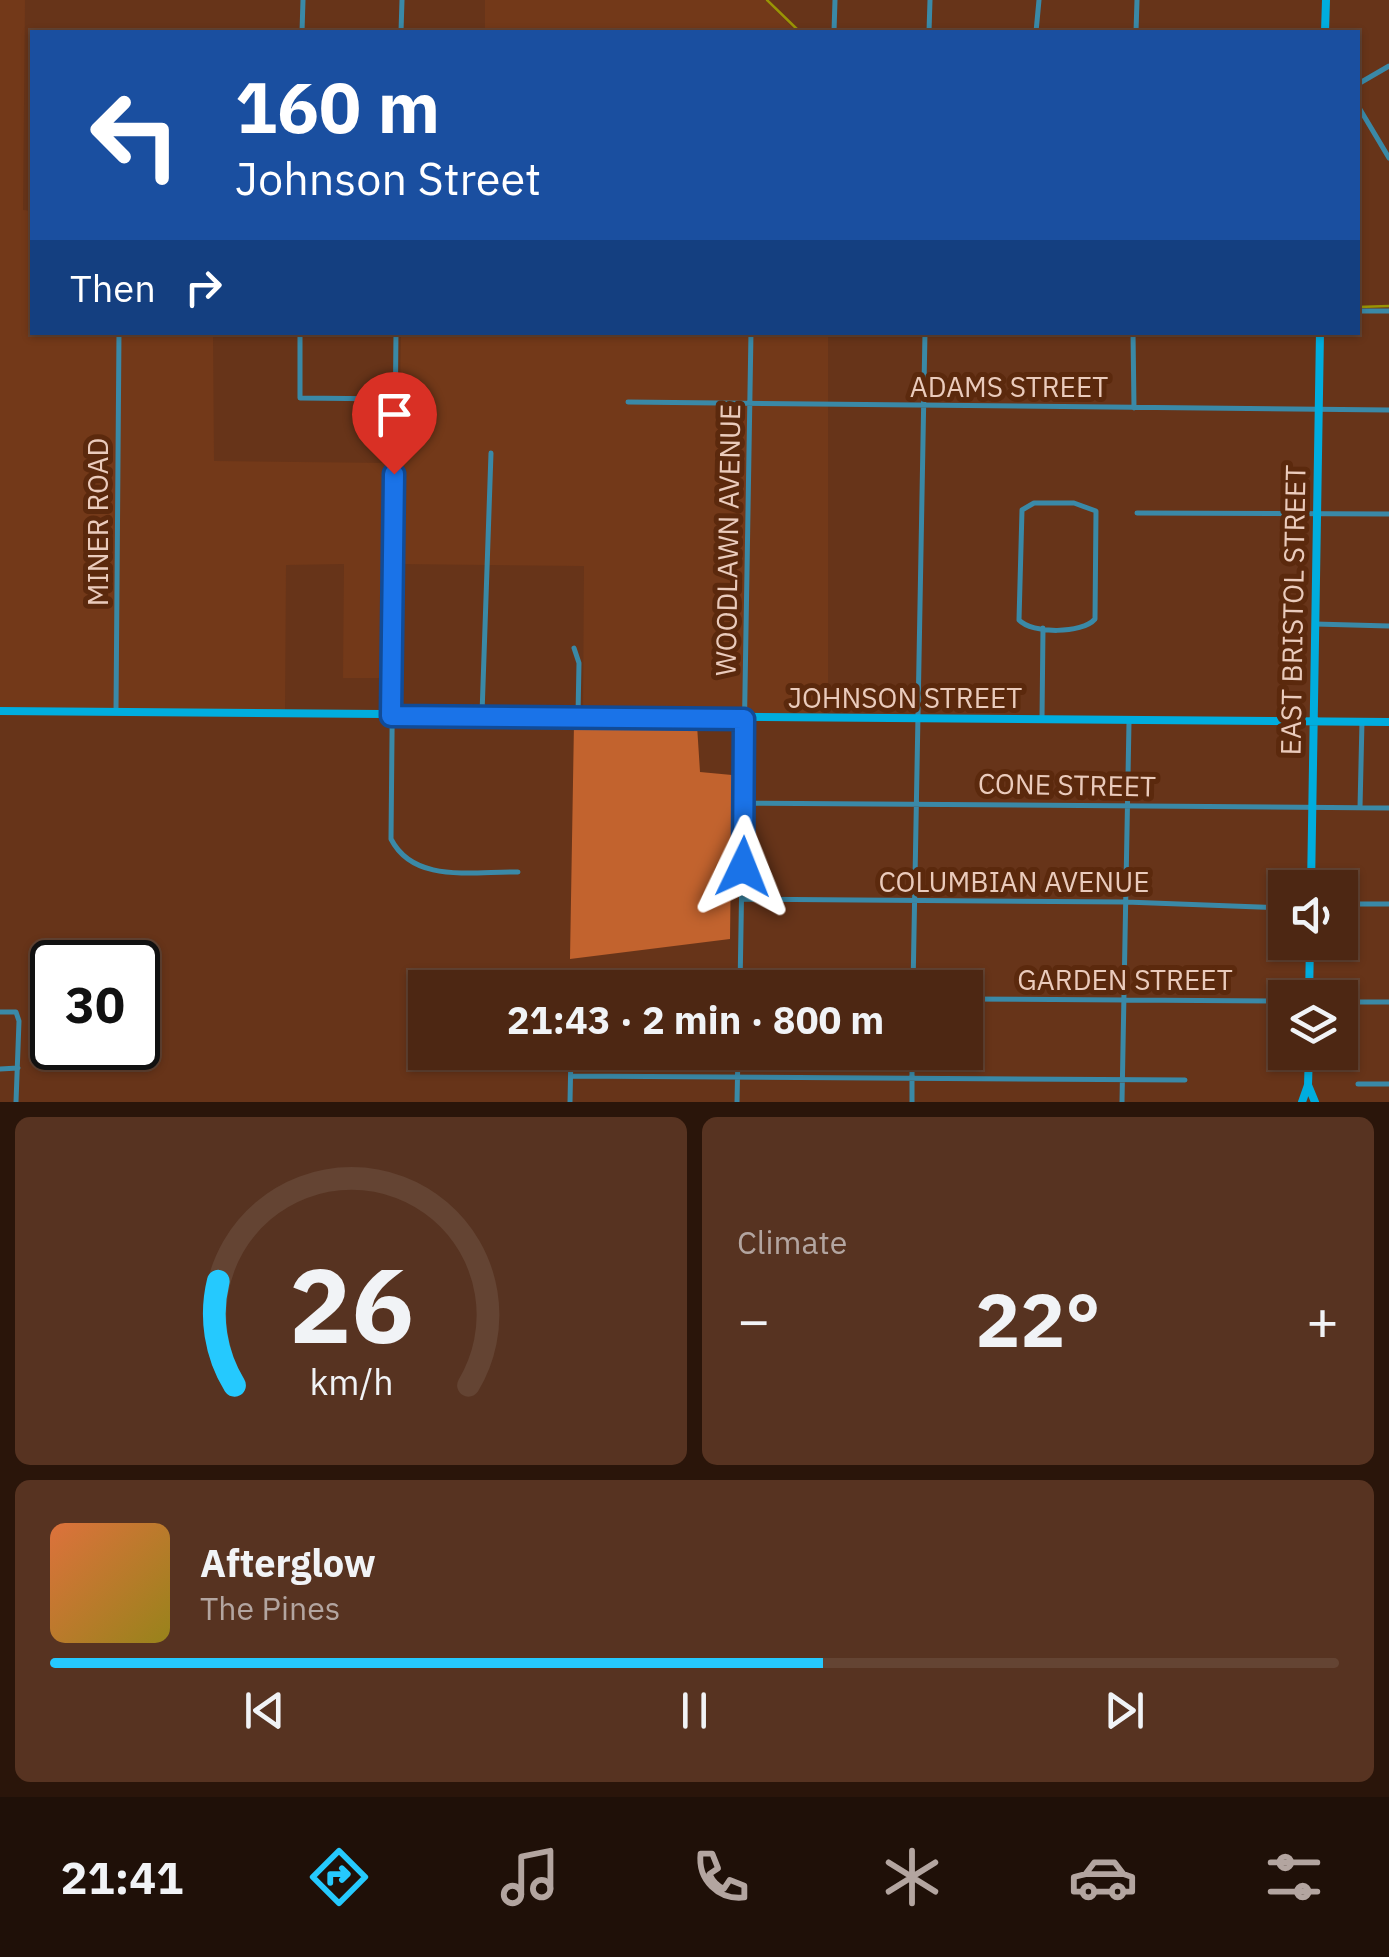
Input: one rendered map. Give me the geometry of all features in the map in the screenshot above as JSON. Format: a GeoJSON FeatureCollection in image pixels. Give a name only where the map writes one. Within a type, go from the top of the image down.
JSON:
{"type":"FeatureCollection","features":[{"type":"Feature","properties":{"kind":"street"},"geometry":{"type":"LineString","coordinates":[[302,30],[303,0]]}},
{"type":"Feature","properties":{"kind":"street"},"geometry":{"type":"LineString","coordinates":[[402,0],[402,30]]}},
{"type":"Feature","properties":{"kind":"street"},"geometry":{"type":"LineString","coordinates":[[834,30],[835,0]]}},
{"type":"Feature","properties":{"kind":"street"},"geometry":{"type":"LineString","coordinates":[[929,30],[930,0]]}},
{"type":"Feature","properties":{"kind":"street"},"geometry":{"type":"LineString","coordinates":[[1036,30],[1039,0]]}},
{"type":"Feature","properties":{"kind":"street"},"geometry":{"type":"LineString","coordinates":[[1136,30],[1137,0]]}},
{"type":"Feature","properties":{"kind":"street"},"geometry":{"type":"LineString","coordinates":[[1326,0],[1326,30]]}},
{"type":"Feature","properties":{"kind":"street"},"geometry":{"type":"LineString","coordinates":[[1360,83],[1389,66]]}},
{"type":"Feature","properties":{"kind":"street"},"geometry":{"type":"LineString","coordinates":[[1360,109],[1389,158]]}},
{"type":"Feature","properties":{"kind":"street"},"geometry":{"type":"LineString","coordinates":[[1360,311],[1389,311]]}},
{"type":"Feature","properties":{"kind":"street","name":"MINER ROAD"},"geometry":{"type":"LineString","coordinates":[[116,712],[119,335]]}},
{"type":"Feature","properties":{"kind":"street"},"geometry":{"type":"LineString","coordinates":[[300,335],[300,398],[395,399]]}},
{"type":"Feature","properties":{"kind":"street"},"geometry":{"type":"LineString","coordinates":[[396,335],[391,838],[398,853],[417,868],[518,872]]}},
{"type":"Feature","properties":{"kind":"street","name":"WOODLAWN AVENUE"},"geometry":{"type":"LineString","coordinates":[[740,970],[751,335]]}},
{"type":"Feature","properties":{"kind":"street"},"geometry":{"type":"LineString","coordinates":[[914,970],[925,335]]}},
{"type":"Feature","properties":{"kind":"street"},"geometry":{"type":"LineString","coordinates":[[1133,335],[1134,408]]}},
{"type":"Feature","properties":{"kind":"street","name":"EAST BRISTOL STREET"},"geometry":{"type":"LineString","coordinates":[[1311,870],[1320,335]]}},
{"type":"Feature","properties":{"kind":"street","name":"ADAMS STREET"},"geometry":{"type":"LineString","coordinates":[[628,402],[1389,410]]}},
{"type":"Feature","properties":{"kind":"street"},"geometry":{"type":"LineString","coordinates":[[482,717],[491,454]]}},
{"type":"Feature","properties":{"kind":"street"},"geometry":{"type":"LineString","coordinates":[[1034,502],[1084,504],[1096,511],[1094,619],[1087,627],[1043,628],[1029,628],[1020,620],[1022,510],[1034,502]]}},
{"type":"Feature","properties":{"kind":"street"},"geometry":{"type":"LineString","coordinates":[[1137,513],[1389,514]]}},
{"type":"Feature","properties":{"kind":"street"},"geometry":{"type":"LineString","coordinates":[[1315,624],[1389,626]]}},
{"type":"Feature","properties":{"kind":"street"},"geometry":{"type":"LineString","coordinates":[[1042,722],[1043,628]]}},
{"type":"Feature","properties":{"kind":"street"},"geometry":{"type":"LineString","coordinates":[[574,648],[579,663],[578,718]]}},
{"type":"Feature","properties":{"kind":"street","name":"JOHNSON STREET"},"geometry":{"type":"LineString","coordinates":[[0,711],[1389,722]]}},
{"type":"Feature","properties":{"kind":"street"},"geometry":{"type":"LineString","coordinates":[[1122,1102],[1130,722]]}},
{"type":"Feature","properties":{"kind":"street"},"geometry":{"type":"LineString","coordinates":[[1360,808],[1362,722]]}},
{"type":"Feature","properties":{"kind":"street","name":"CONE STREET"},"geometry":{"type":"LineString","coordinates":[[744,803],[1389,808]]}},
{"type":"Feature","properties":{"kind":"street","name":"COLUMBIAN AVENUE"},"geometry":{"type":"LineString","coordinates":[[742,899],[1126,902],[1268,907]]}},
{"type":"Feature","properties":{"kind":"street"},"geometry":{"type":"LineString","coordinates":[[1358,904],[1389,904]]}},
{"type":"Feature","properties":{"kind":"street","name":"GARDEN STREET"},"geometry":{"type":"LineString","coordinates":[[983,999],[1268,1001]]}},
{"type":"Feature","properties":{"kind":"street"},"geometry":{"type":"LineString","coordinates":[[1358,1002],[1389,1002]]}},
{"type":"Feature","properties":{"kind":"street"},"geometry":{"type":"LineString","coordinates":[[0,1012],[16,1012],[20,1021],[16,1102]]}},
{"type":"Feature","properties":{"kind":"street"},"geometry":{"type":"LineString","coordinates":[[0,1068],[18,1068]]}},
{"type":"Feature","properties":{"kind":"street"},"geometry":{"type":"LineString","coordinates":[[570,1102],[571,1070]]}},
{"type":"Feature","properties":{"kind":"street"},"geometry":{"type":"LineString","coordinates":[[737,1070],[737,1102]]}},
{"type":"Feature","properties":{"kind":"street"},"geometry":{"type":"LineString","coordinates":[[912,1070],[912,1102]]}},
{"type":"Feature","properties":{"kind":"street"},"geometry":{"type":"LineString","coordinates":[[1302,1102],[1308,1070]]}},
{"type":"Feature","properties":{"kind":"street"},"geometry":{"type":"LineString","coordinates":[[571,1076],[1185,1080]]}},
{"type":"Feature","properties":{"kind":"street"},"geometry":{"type":"LineString","coordinates":[[1358,1084],[1389,1084]]}},
{"type":"Feature","properties":{"kind":"street"},"geometry":{"type":"LineString","coordinates":[[1308,1086],[1315,1102]]}},
{"type":"Feature","properties":{"kind":"shaded area"},"geometry":{"type":"Polygon","coordinates":[[[0,0],[25,0],[23,210],[30,211],[30,335],[213,335],[214,461],[389,463],[384,678],[343,678],[344,564],[286,565],[285,711],[0,707],[0,0]]]}},
{"type":"Feature","properties":{"kind":"shaded area"},"geometry":{"type":"Polygon","coordinates":[[[485,0],[765,0],[795,30],[485,30],[485,0]]]}},
{"type":"Feature","properties":{"kind":"shaded area"},"geometry":{"type":"Polygon","coordinates":[[[401,335],[828,335],[828,715],[583,713],[584,566],[397,564],[401,335]]]}},
{"type":"Feature","properties":{"kind":"shaded area"},"geometry":{"type":"Polygon","coordinates":[[[574,723],[697,725],[700,772],[732,775],[730,939],[570,959],[574,723]]]}},
{"type":"Feature","properties":{"kind":"waterway"},"geometry":{"type":"LineString","coordinates":[[767,0],[798,30]]}},
{"type":"Feature","properties":{"kind":"waterway"},"geometry":{"type":"LineString","coordinates":[[1360,307],[1389,306]]}},
{"type":"Feature","properties":{"kind":"route"},"geometry":{"type":"LineString","coordinates":[[394,474],[391,716],[744,719],[743,867]]}}]}
